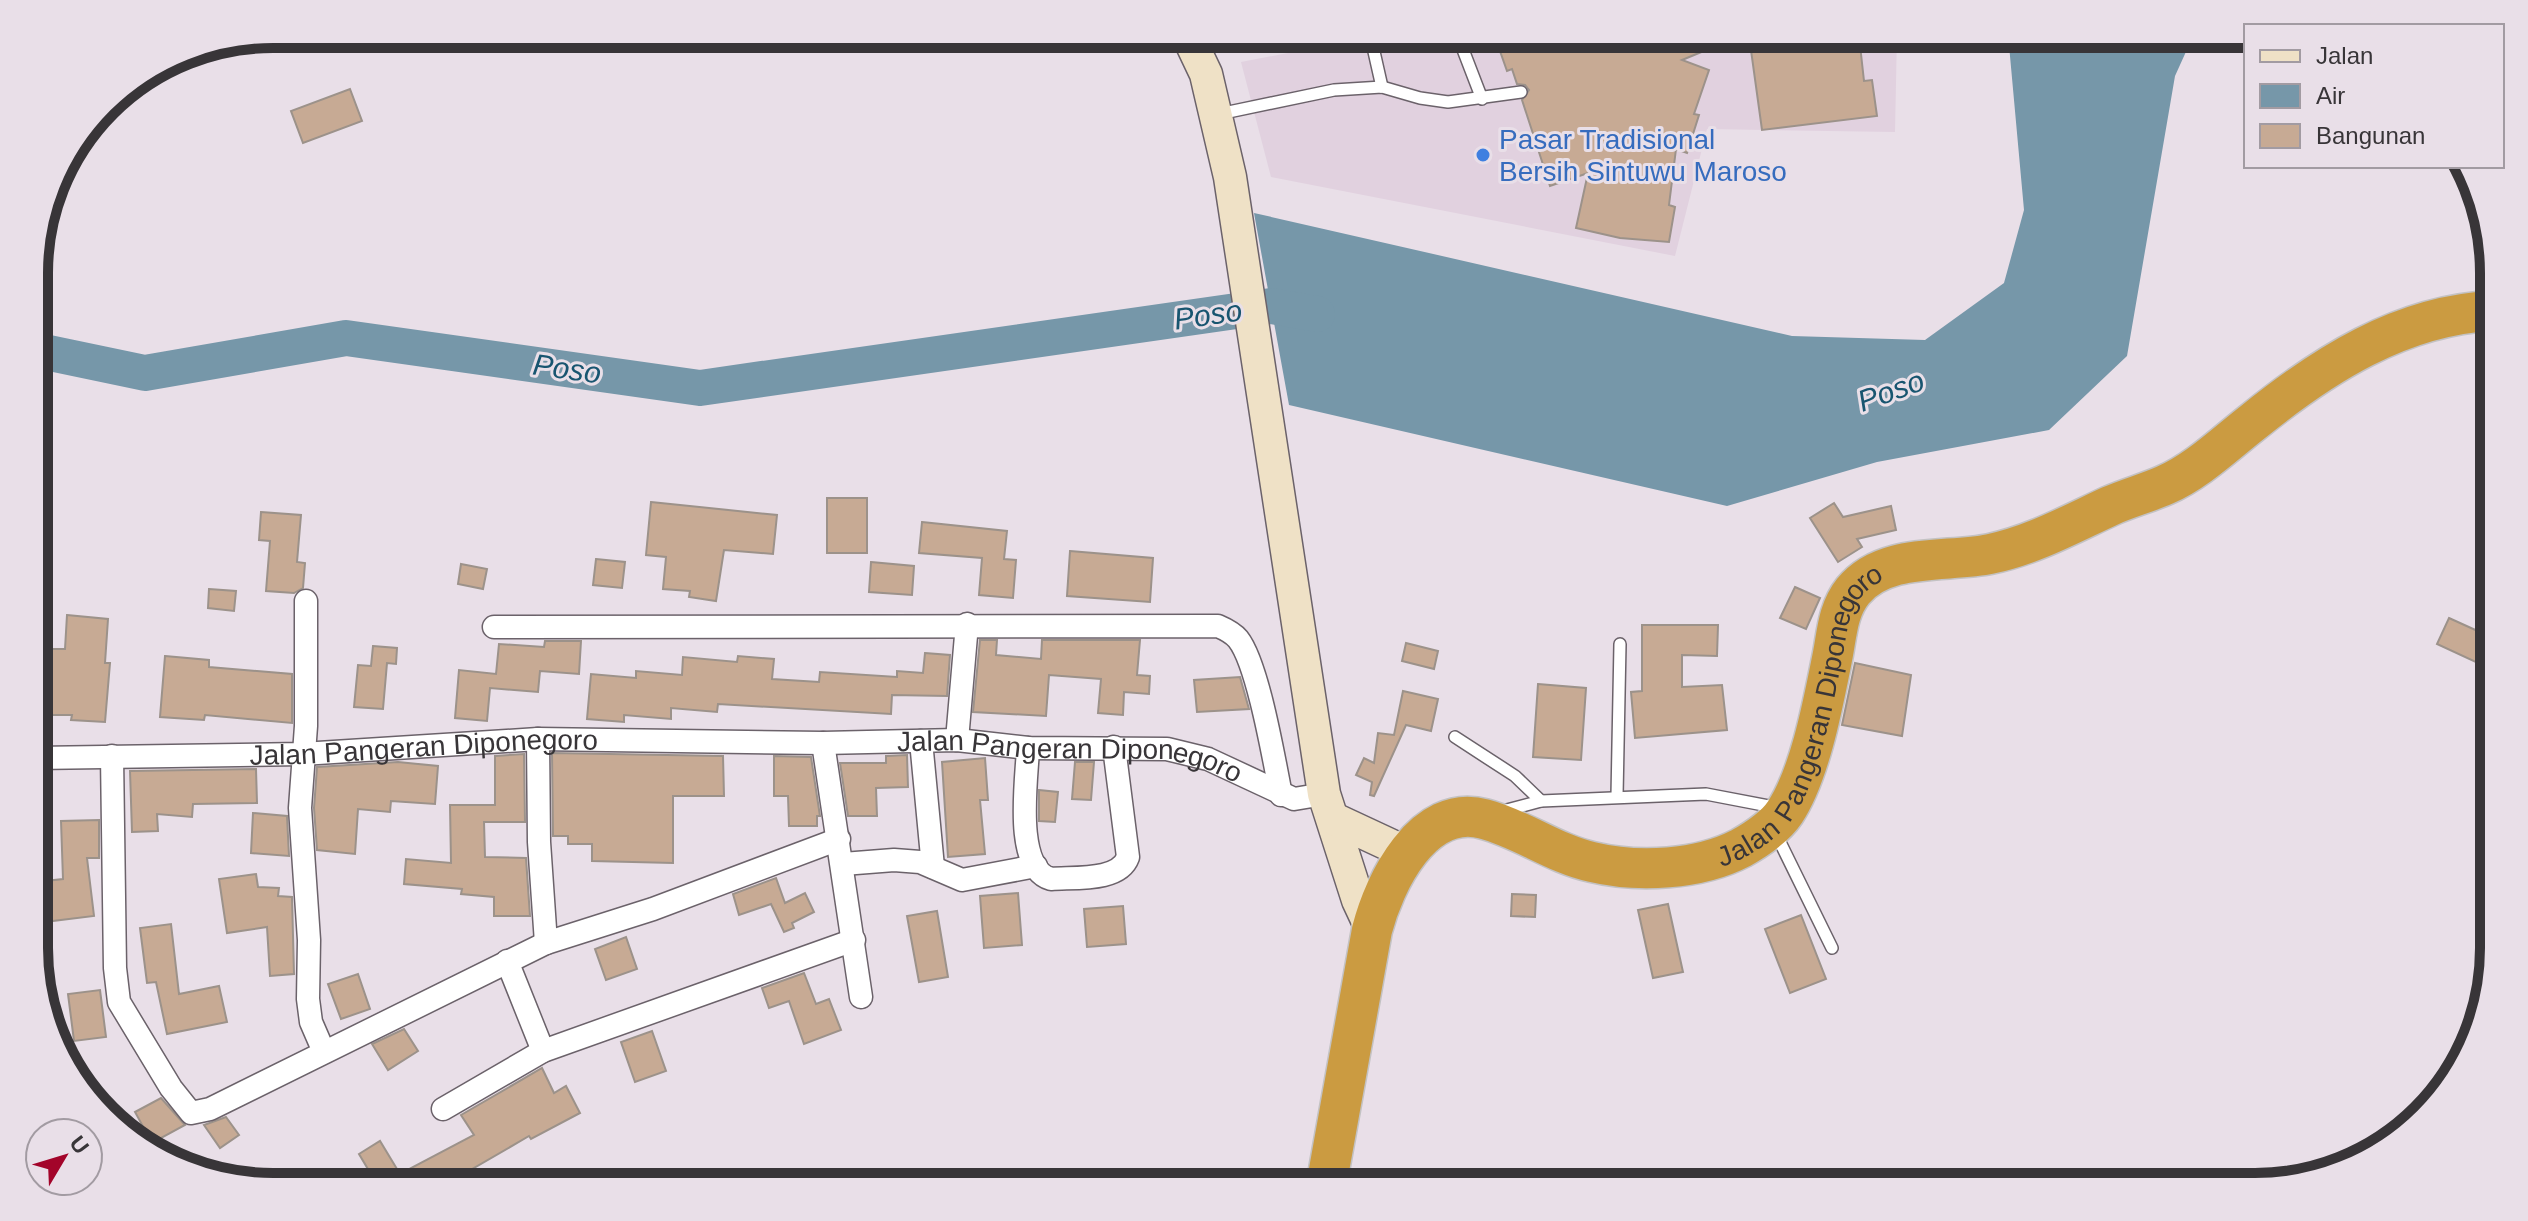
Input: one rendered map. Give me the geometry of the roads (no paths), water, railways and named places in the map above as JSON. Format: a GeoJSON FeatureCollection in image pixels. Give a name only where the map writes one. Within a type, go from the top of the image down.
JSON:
{"type":"FeatureCollection","features":[{"type":"Feature","properties":{"kind":"highway","name":"Jalan Pangeran Diponegoro"},"geometry":{"type":"LineString","coordinates":[[1479,817],[1588,862],[1616,867],[1702,863],[1740,848],[1780,818],[1808,757],[1840,613],[1854,590],[1868,579],[1909,561],[1989,554],[2035,542],[2115,504],[2168,484],[2271,407],[2376,340],[2444,317],[2480,312]]}},
{"type":"Feature","properties":{"kind":"highway"},"geometry":{"type":"LineString","coordinates":[[1329,1173],[1372,930],[1384,892],[1416,841],[1442,825],[1479,817]]}},
{"type":"Feature","properties":{"kind":"street"},"geometry":{"type":"LineString","coordinates":[[1194,48],[1206,74],[1230,177],[1329,807],[1358,900],[1372,930]]}},
{"type":"Feature","properties":{"kind":"street"},"geometry":{"type":"LineString","coordinates":[[306,601],[306,726],[300,808],[309,940],[308,999],[311,1022],[324,1052]]}},
{"type":"Feature","properties":{"kind":"street"},"geometry":{"type":"LineString","coordinates":[[494,627],[1184,623],[1225,629],[1243,647],[1261,702],[1281,795]]}},
{"type":"Feature","properties":{"kind":"street"},"geometry":{"type":"LineString","coordinates":[[957,740],[967,624]]}},
{"type":"Feature","properties":{"kind":"street"},"geometry":{"type":"LineString","coordinates":[[538,739],[539,842],[546,943]]}},
{"type":"Feature","properties":{"kind":"street","name":"Jalan Pangeran Diponegoro"},"geometry":{"type":"LineString","coordinates":[[48,758],[302,754],[538,739],[823,743],[957,740],[1028,748],[1167,749],[1208,759],[1251,777],[1281,795],[1307,799],[1329,807]]}},
{"type":"Feature","properties":{"kind":"street"},"geometry":{"type":"LineString","coordinates":[[921,741],[933,867]]}},
{"type":"Feature","properties":{"kind":"street"},"geometry":{"type":"LineString","coordinates":[[823,743],[861,997]]}},
{"type":"Feature","properties":{"kind":"street"},"geometry":{"type":"LineString","coordinates":[[1028,748],[1027,850],[1043,876],[1051,879],[1113,873],[1125,864],[1128,857],[1114,747]]}},
{"type":"Feature","properties":{"kind":"street"},"geometry":{"type":"LineString","coordinates":[[112,756],[116,988],[119,1002],[191,1113],[210,1109],[546,943],[653,909],[839,839]]}},
{"type":"Feature","properties":{"kind":"street"},"geometry":{"type":"LineString","coordinates":[[1329,807],[1407,853]]}},
{"type":"Feature","properties":{"kind":"street"},"geometry":{"type":"LineString","coordinates":[[843,864],[894,860],[920,862],[962,880],[1036,866]]}},
{"type":"Feature","properties":{"kind":"street"},"geometry":{"type":"LineString","coordinates":[[443,1109],[543,1051],[854,940]]}},
{"type":"Feature","properties":{"kind":"street"},"geometry":{"type":"LineString","coordinates":[[507,961],[543,1051]]}},
{"type":"Feature","properties":{"kind":"lane"},"geometry":{"type":"LineString","coordinates":[[1373,48],[1382,87]]}},
{"type":"Feature","properties":{"kind":"lane"},"geometry":{"type":"LineString","coordinates":[[1462,48],[1482,99]]}},
{"type":"Feature","properties":{"kind":"lane"},"geometry":{"type":"LineString","coordinates":[[1215,115],[1334,90],[1382,87],[1434,100],[1482,99],[1521,92]]}},
{"type":"Feature","properties":{"kind":"lane"},"geometry":{"type":"LineString","coordinates":[[1617,796],[1620,644]]}},
{"type":"Feature","properties":{"kind":"lane"},"geometry":{"type":"LineString","coordinates":[[1455,737],[1515,776],[1541,801]]}},
{"type":"Feature","properties":{"kind":"lane"},"geometry":{"type":"LineString","coordinates":[[1479,817],[1541,801],[1706,794],[1780,818],[1832,948]]}},
{"type":"Feature","properties":{"kind":"water"},"geometry":{"type":"Polygon","coordinates":[[[2009,48],[2188,48],[2175,76],[2127,356],[2049,430],[1877,462],[1727,506],[1289,405],[1254,213],[1792,336],[1925,340],[2004,283],[2024,210],[2009,48]]]}},
{"type":"Feature","properties":{"kind":"waterway","name":"Poso"},"geometry":{"type":"LineString","coordinates":[[48,353],[145,373],[346,338],[700,388],[1271,306],[1317,314]]}},
{"type":"Feature","properties":{"kind":"place","name":"Pasar Tradisional Bersih Sintuwu Maroso"},"geometry":{"type":"Point","coordinates":[1483,155]}}]}
